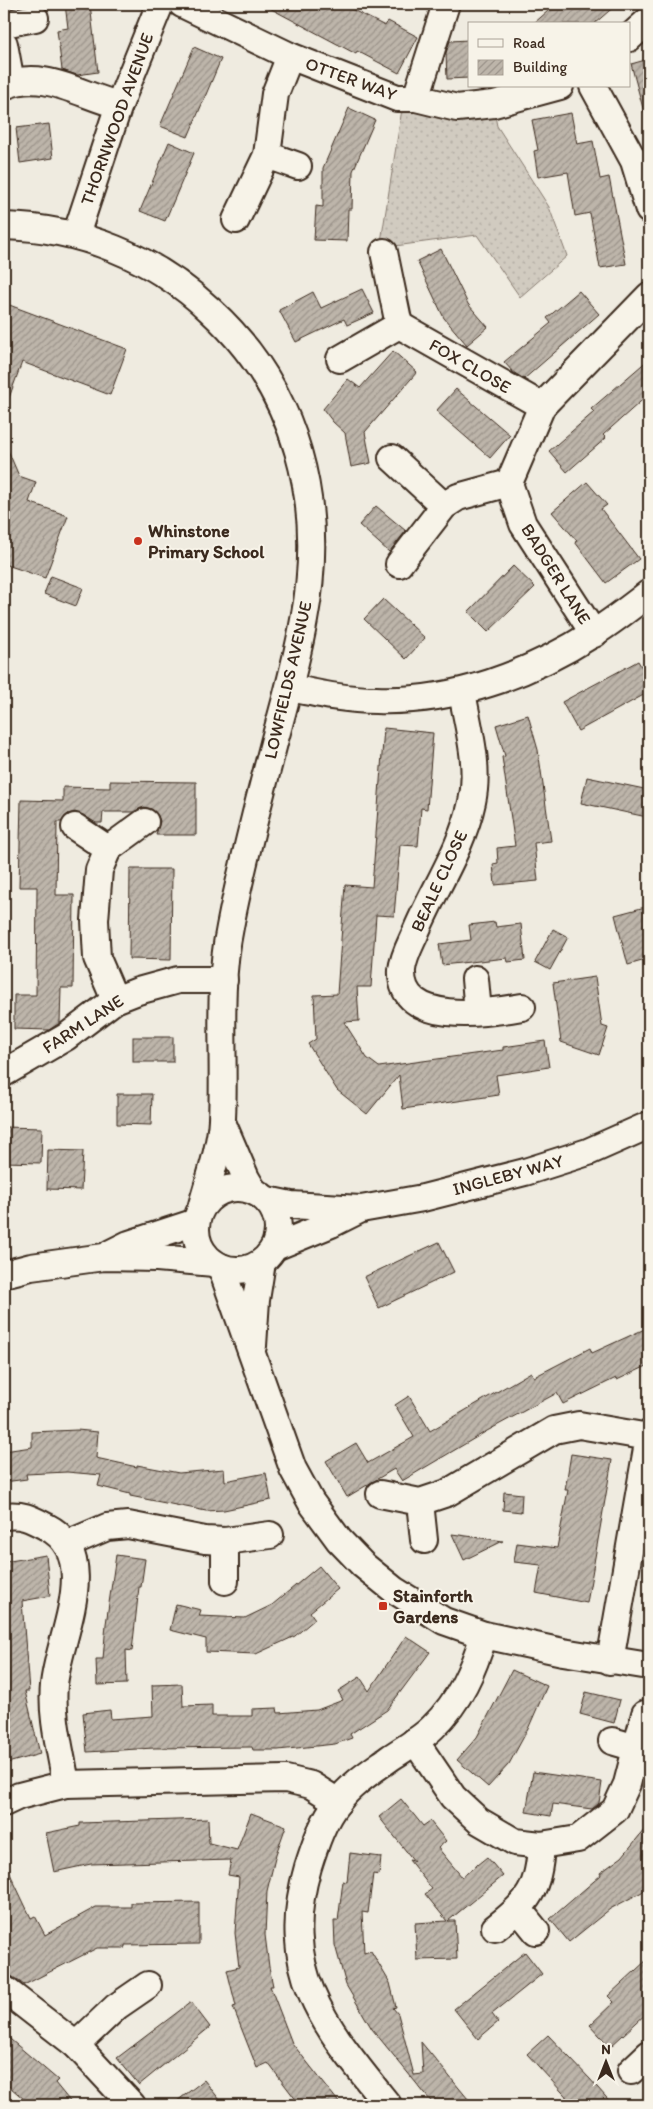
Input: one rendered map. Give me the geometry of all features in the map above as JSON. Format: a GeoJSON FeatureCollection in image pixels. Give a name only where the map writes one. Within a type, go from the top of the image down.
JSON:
{"type":"FeatureCollection","features":[{"type":"Feature","properties":{"kind":"street","name":"THORNWOOD AVENUE"},"geometry":{"type":"LineString","coordinates":[[76,235],[119,105],[160,4]]}},
{"type":"Feature","properties":{"kind":"street","name":"OTTER WAY"},"geometry":{"type":"LineString","coordinates":[[182,4],[290,56],[397,98],[416,98],[457,108],[494,104],[553,88]]}},
{"type":"Feature","properties":{"kind":"street"},"geometry":{"type":"LineString","coordinates":[[416,98],[446,4]]}},
{"type":"Feature","properties":{"kind":"street"},"geometry":{"type":"LineString","coordinates":[[4,24],[35,18]]}},
{"type":"Feature","properties":{"kind":"street"},"geometry":{"type":"LineString","coordinates":[[630,37],[649,20]]}},
{"type":"Feature","properties":{"kind":"street"},"geometry":{"type":"LineString","coordinates":[[4,44],[7,84],[38,80],[57,82],[97,100],[119,105]]}},
{"type":"Feature","properties":{"kind":"street","name":"OTTER WAY"},"geometry":{"type":"LineString","coordinates":[[236,220],[267,155],[275,94],[290,56]]}},
{"type":"Feature","properties":{"kind":"street"},"geometry":{"type":"LineString","coordinates":[[594,88],[634,161],[649,210]]}},
{"type":"Feature","properties":{"kind":"street"},"geometry":{"type":"LineString","coordinates":[[267,155],[298,166]]}},
{"type":"Feature","properties":{"kind":"street","name":"LOWFIELDS AVENUE"},"geometry":{"type":"LineString","coordinates":[[4,226],[28,226],[76,235],[117,249],[146,262],[172,279],[228,326],[247,349],[278,396],[293,432],[306,478],[311,520],[311,569],[305,617],[290,688],[253,826],[229,930],[224,980],[221,1066],[222,1122],[212,1171],[199,1213]]}},
{"type":"Feature","properties":{"kind":"street"},"geometry":{"type":"LineString","coordinates":[[340,359],[399,325],[384,252]]}},
{"type":"Feature","properties":{"kind":"street"},"geometry":{"type":"LineString","coordinates":[[399,564],[444,506],[458,497],[509,483],[542,406],[649,296]]}},
{"type":"Feature","properties":{"kind":"street","name":"FOX CLOSE"},"geometry":{"type":"LineString","coordinates":[[399,325],[542,406]]}},
{"type":"Feature","properties":{"kind":"street"},"geometry":{"type":"LineString","coordinates":[[392,458],[444,506]]}},
{"type":"Feature","properties":{"kind":"street","name":"BADGER LANE"},"geometry":{"type":"LineString","coordinates":[[509,483],[524,524],[594,634]]}},
{"type":"Feature","properties":{"kind":"street"},"geometry":{"type":"LineString","coordinates":[[290,688],[333,697],[377,700],[462,692],[523,670],[594,634],[649,593]]}},
{"type":"Feature","properties":{"kind":"street","name":"BEALE CLOSE"},"geometry":{"type":"LineString","coordinates":[[462,692],[474,767],[473,800],[467,820],[440,882],[424,912],[402,970],[404,985],[411,997],[420,1006],[435,1012],[498,1012],[522,1008]]}},
{"type":"Feature","properties":{"kind":"street"},"geometry":{"type":"LineString","coordinates":[[115,1000],[97,958],[95,920],[99,870],[108,849],[145,822]]}},
{"type":"Feature","properties":{"kind":"street"},"geometry":{"type":"LineString","coordinates":[[75,827],[108,849]]}},
{"type":"Feature","properties":{"kind":"street"},"geometry":{"type":"LineString","coordinates":[[475,979],[478,1012]]}},
{"type":"Feature","properties":{"kind":"street","name":"FARM LANE"},"geometry":{"type":"LineString","coordinates":[[4,1072],[66,1037],[115,1000],[138,990],[178,980],[224,980]]}},
{"type":"Feature","properties":{"kind":"street","name":"LOWFIELDS AVENUE"},"geometry":{"type":"LineString","coordinates":[[222,1122],[246,1178],[260,1195]]}},
{"type":"Feature","properties":{"kind":"street","name":"INGLEBY WAY"},"geometry":{"type":"LineString","coordinates":[[260,1195],[291,1204],[361,1208],[423,1198],[525,1172],[588,1152],[649,1125]]}},
{"type":"Feature","properties":{"kind":"street"},"geometry":{"type":"LineString","coordinates":[[253,1353],[256,1300],[268,1254],[278,1230],[276,1214],[260,1195],[239,1187],[225,1189],[212,1195],[199,1213],[196,1238],[202,1252],[217,1265],[228,1290],[253,1353],[292,1469],[311,1502],[340,1540],[362,1565],[394,1590],[444,1621],[484,1635],[610,1661],[649,1666]]}},
{"type":"Feature","properties":{"kind":"street","name":"INGLEBY WAY"},"geometry":{"type":"LineString","coordinates":[[268,1254],[361,1208]]}},
{"type":"Feature","properties":{"kind":"street"},"geometry":{"type":"LineString","coordinates":[[104,1257],[199,1213]]}},
{"type":"Feature","properties":{"kind":"street"},"geometry":{"type":"LineString","coordinates":[[4,1274],[31,1267],[104,1257],[157,1258],[217,1265],[235,1270],[249,1268],[268,1254]]}},
{"type":"Feature","properties":{"kind":"street"},"geometry":{"type":"LineString","coordinates":[[380,1494],[420,1502],[447,1493],[554,1430],[579,1425],[649,1437],[610,1661]]}},
{"type":"Feature","properties":{"kind":"street"},"geometry":{"type":"LineString","coordinates":[[420,1502],[424,1540]]}},
{"type":"Feature","properties":{"kind":"street"},"geometry":{"type":"LineString","coordinates":[[4,1516],[19,1514],[57,1532],[67,1544],[74,1565],[76,1586],[57,1664],[53,1705],[66,1784]]}},
{"type":"Feature","properties":{"kind":"street"},"geometry":{"type":"LineString","coordinates":[[67,1544],[107,1527],[128,1525],[181,1536],[225,1541],[270,1535]]}},
{"type":"Feature","properties":{"kind":"street"},"geometry":{"type":"LineString","coordinates":[[225,1541],[226,1581]]}},
{"type":"Feature","properties":{"kind":"street"},"geometry":{"type":"LineString","coordinates":[[388,2105],[329,2030],[315,2004],[306,1981],[300,1952],[298,1914],[304,1883],[313,1852],[325,1824],[338,1802],[365,1776],[433,1727],[467,1682],[484,1635]]}},
{"type":"Feature","properties":{"kind":"street"},"geometry":{"type":"LineString","coordinates":[[415,1741],[453,1797],[479,1821],[515,1842],[541,1846],[578,1839],[615,1810],[627,1784],[645,1714]]}},
{"type":"Feature","properties":{"kind":"street"},"geometry":{"type":"LineString","coordinates":[[612,1741],[636,1748]]}},
{"type":"Feature","properties":{"kind":"street"},"geometry":{"type":"LineString","coordinates":[[4,1803],[19,1796],[66,1784],[286,1779],[311,1785],[338,1802]]}},
{"type":"Feature","properties":{"kind":"street"},"geometry":{"type":"LineString","coordinates":[[495,1928],[519,1910],[534,1889],[540,1866],[541,1846]]}},
{"type":"Feature","properties":{"kind":"street"},"geometry":{"type":"LineString","coordinates":[[519,1910],[536,1931]]}},
{"type":"Feature","properties":{"kind":"street"},"geometry":{"type":"LineString","coordinates":[[76,2045],[110,1999],[148,1984]]}},
{"type":"Feature","properties":{"kind":"street"},"geometry":{"type":"LineString","coordinates":[[4,1989],[76,2045],[132,2105]]}},
{"type":"Feature","properties":{"kind":"shaded area"},"geometry":{"type":"Polygon","coordinates":[[[402,109],[451,120],[494,111],[497,126],[549,207],[567,256],[520,297],[477,235],[380,248],[402,109]]]}},
{"type":"Feature","properties":{"kind":"building"},"geometry":{"type":"Polygon","coordinates":[[[65,4],[90,4],[98,72],[77,75],[62,70],[57,30],[68,28],[65,4]]]}},
{"type":"Feature","properties":{"kind":"building"},"geometry":{"type":"Polygon","coordinates":[[[262,4],[341,4],[385,26],[388,21],[418,37],[399,73],[357,51],[356,54],[262,4]]]}},
{"type":"Feature","properties":{"kind":"building"},"geometry":{"type":"Polygon","coordinates":[[[556,4],[617,4],[596,22],[535,22],[556,4]]]}},
{"type":"Feature","properties":{"kind":"building"},"geometry":{"type":"Polygon","coordinates":[[[468,40],[468,78],[447,79],[446,53],[450,41],[468,40]]]}},
{"type":"Feature","properties":{"kind":"building"},"geometry":{"type":"Polygon","coordinates":[[[194,47],[221,59],[188,137],[160,126],[194,47]]]}},
{"type":"Feature","properties":{"kind":"building"},"geometry":{"type":"Polygon","coordinates":[[[649,59],[649,111],[644,112],[631,64],[649,59]]]}},
{"type":"Feature","properties":{"kind":"building"},"geometry":{"type":"Polygon","coordinates":[[[349,108],[375,120],[353,171],[352,209],[348,209],[347,241],[314,240],[316,206],[323,207],[323,168],[349,108]]]}},
{"type":"Feature","properties":{"kind":"building"},"geometry":{"type":"Polygon","coordinates":[[[571,113],[577,144],[593,141],[600,179],[609,177],[626,264],[600,268],[590,213],[575,216],[568,172],[538,177],[534,151],[538,150],[532,120],[571,113]]]}},
{"type":"Feature","properties":{"kind":"building"},"geometry":{"type":"Polygon","coordinates":[[[49,124],[53,158],[20,163],[16,128],[49,124]]]}},
{"type":"Feature","properties":{"kind":"building"},"geometry":{"type":"Polygon","coordinates":[[[169,142],[194,153],[165,221],[140,211],[169,142]]]}},
{"type":"Feature","properties":{"kind":"building"},"geometry":{"type":"Polygon","coordinates":[[[441,249],[468,304],[488,327],[467,345],[444,318],[417,261],[441,249]]]}},
{"type":"Feature","properties":{"kind":"building"},"geometry":{"type":"Polygon","coordinates":[[[362,289],[374,313],[347,325],[344,319],[296,342],[279,310],[313,292],[321,308],[362,289]]]}},
{"type":"Feature","properties":{"kind":"building"},"geometry":{"type":"Polygon","coordinates":[[[579,291],[599,314],[524,379],[513,372],[504,362],[551,323],[547,318],[579,291]]]}},
{"type":"Feature","properties":{"kind":"building"},"geometry":{"type":"Polygon","coordinates":[[[4,303],[127,349],[110,395],[22,362],[6,406],[4,406],[4,303]]]}},
{"type":"Feature","properties":{"kind":"building"},"geometry":{"type":"Polygon","coordinates":[[[393,351],[417,372],[365,432],[371,463],[351,467],[345,433],[323,409],[348,379],[360,388],[393,351]]]}},
{"type":"Feature","properties":{"kind":"building"},"geometry":{"type":"Polygon","coordinates":[[[649,359],[649,394],[603,435],[606,438],[567,472],[549,451],[594,412],[591,409],[649,359]]]}},
{"type":"Feature","properties":{"kind":"building"},"geometry":{"type":"Polygon","coordinates":[[[456,389],[510,435],[490,458],[436,411],[456,389]]]}},
{"type":"Feature","properties":{"kind":"building"},"geometry":{"type":"Polygon","coordinates":[[[4,441],[19,476],[36,482],[29,502],[68,516],[45,578],[4,564],[4,441]]]}},
{"type":"Feature","properties":{"kind":"building"},"geometry":{"type":"Polygon","coordinates":[[[587,482],[607,505],[601,509],[639,559],[606,583],[575,542],[577,541],[552,512],[587,482]]]}},
{"type":"Feature","properties":{"kind":"building"},"geometry":{"type":"Polygon","coordinates":[[[376,506],[406,531],[389,552],[359,525],[376,506]]]}},
{"type":"Feature","properties":{"kind":"building"},"geometry":{"type":"Polygon","coordinates":[[[513,566],[535,587],[488,632],[468,612],[513,566]]]}},
{"type":"Feature","properties":{"kind":"building"},"geometry":{"type":"Polygon","coordinates":[[[51,576],[83,588],[76,606],[44,594],[51,576]]]}},
{"type":"Feature","properties":{"kind":"building"},"geometry":{"type":"Polygon","coordinates":[[[383,599],[425,638],[406,659],[364,619],[383,599]]]}},
{"type":"Feature","properties":{"kind":"building"},"geometry":{"type":"Polygon","coordinates":[[[638,661],[649,680],[649,692],[578,731],[562,702],[638,661]]]}},
{"type":"Feature","properties":{"kind":"building"},"geometry":{"type":"Polygon","coordinates":[[[528,715],[538,750],[551,841],[534,843],[538,881],[495,885],[493,864],[498,863],[497,848],[515,846],[502,757],[505,756],[496,725],[528,715]]]}},
{"type":"Feature","properties":{"kind":"building"},"geometry":{"type":"Polygon","coordinates":[[[384,728],[433,733],[427,809],[421,808],[418,846],[400,845],[394,916],[376,915],[371,987],[357,987],[359,1021],[344,1022],[367,1058],[379,1067],[503,1050],[503,1047],[545,1041],[549,1067],[496,1075],[499,1095],[403,1109],[399,1075],[367,1114],[337,1090],[308,1044],[316,1039],[314,995],[337,994],[345,885],[372,887],[384,728]]]}},
{"type":"Feature","properties":{"kind":"building"},"geometry":{"type":"Polygon","coordinates":[[[587,777],[649,790],[647,817],[581,803],[587,777]]]}},
{"type":"Feature","properties":{"kind":"building"},"geometry":{"type":"Polygon","coordinates":[[[110,781],[196,782],[196,835],[156,835],[160,821],[157,814],[151,809],[144,807],[133,812],[103,812],[102,823],[96,823],[75,812],[68,814],[61,822],[57,822],[56,895],[74,895],[73,988],[61,988],[60,1023],[49,1030],[14,1029],[14,995],[36,995],[37,887],[19,887],[21,800],[63,801],[63,787],[110,788],[110,781]]]}},
{"type":"Feature","properties":{"kind":"building"},"geometry":{"type":"Polygon","coordinates":[[[130,869],[172,869],[171,960],[129,959],[130,869]]]}},
{"type":"Feature","properties":{"kind":"building"},"geometry":{"type":"Polygon","coordinates":[[[649,906],[649,959],[628,965],[615,915],[649,906]]]}},
{"type":"Feature","properties":{"kind":"building"},"geometry":{"type":"Polygon","coordinates":[[[495,922],[496,927],[521,924],[525,960],[508,962],[507,958],[442,965],[439,944],[471,940],[469,925],[495,922]]]}},
{"type":"Feature","properties":{"kind":"building"},"geometry":{"type":"Polygon","coordinates":[[[553,929],[568,937],[550,970],[535,962],[553,929]]]}},
{"type":"Feature","properties":{"kind":"building"},"geometry":{"type":"Polygon","coordinates":[[[595,977],[602,1026],[608,1028],[599,1055],[561,1042],[553,983],[595,977]]]}},
{"type":"Feature","properties":{"kind":"building"},"geometry":{"type":"Polygon","coordinates":[[[133,1037],[173,1037],[173,1062],[133,1062],[133,1037]]]}},
{"type":"Feature","properties":{"kind":"building"},"geometry":{"type":"Polygon","coordinates":[[[117,1094],[152,1094],[151,1125],[117,1124],[117,1094]]]}},
{"type":"Feature","properties":{"kind":"building"},"geometry":{"type":"Polygon","coordinates":[[[4,1127],[42,1128],[41,1163],[4,1162],[4,1127]]]}},
{"type":"Feature","properties":{"kind":"building"},"geometry":{"type":"Polygon","coordinates":[[[48,1150],[83,1151],[81,1190],[47,1189],[48,1150]]]}},
{"type":"Feature","properties":{"kind":"building"},"geometry":{"type":"Polygon","coordinates":[[[439,1242],[454,1272],[379,1308],[364,1277],[439,1242]]]}},
{"type":"Feature","properties":{"kind":"building"},"geometry":{"type":"Polygon","coordinates":[[[649,1327],[649,1365],[617,1380],[616,1378],[563,1404],[557,1393],[487,1431],[402,1481],[394,1469],[347,1497],[326,1461],[356,1443],[368,1463],[414,1437],[395,1405],[409,1396],[430,1431],[531,1372],[534,1377],[590,1348],[592,1353],[649,1327]]]}},
{"type":"Feature","properties":{"kind":"building"},"geometry":{"type":"Polygon","coordinates":[[[77,1430],[98,1432],[96,1458],[137,1467],[137,1465],[179,1473],[224,1469],[225,1481],[266,1473],[271,1500],[224,1510],[206,1511],[130,1496],[130,1494],[98,1486],[101,1475],[67,1472],[26,1474],[27,1479],[4,1482],[4,1451],[32,1447],[32,1432],[77,1430]]]}},
{"type":"Feature","properties":{"kind":"building"},"geometry":{"type":"Polygon","coordinates":[[[571,1454],[612,1460],[587,1603],[536,1593],[541,1565],[514,1562],[517,1543],[557,1548],[568,1490],[565,1490],[571,1454]]]}},
{"type":"Feature","properties":{"kind":"building"},"geometry":{"type":"Polygon","coordinates":[[[504,1492],[522,1494],[521,1512],[503,1510],[504,1492]]]}},
{"type":"Feature","properties":{"kind":"building"},"geometry":{"type":"Polygon","coordinates":[[[452,1534],[503,1541],[464,1560],[452,1534]]]}},
{"type":"Feature","properties":{"kind":"building"},"geometry":{"type":"Polygon","coordinates":[[[46,1555],[50,1596],[22,1601],[29,1691],[25,1691],[40,1754],[4,1764],[4,1562],[46,1555]]]}},
{"type":"Feature","properties":{"kind":"building"},"geometry":{"type":"Polygon","coordinates":[[[116,1555],[145,1559],[141,1587],[139,1587],[132,1651],[126,1650],[127,1684],[97,1685],[96,1659],[103,1659],[116,1555]]]}},
{"type":"Feature","properties":{"kind":"building"},"geometry":{"type":"Polygon","coordinates":[[[319,1566],[338,1589],[310,1612],[315,1619],[295,1636],[256,1654],[206,1652],[206,1639],[170,1630],[176,1604],[201,1610],[199,1616],[245,1618],[272,1605],[319,1566]]]}},
{"type":"Feature","properties":{"kind":"building"},"geometry":{"type":"Polygon","coordinates":[[[406,1636],[430,1652],[387,1710],[350,1734],[352,1738],[335,1744],[278,1750],[253,1750],[252,1747],[154,1748],[87,1752],[83,1713],[110,1710],[111,1719],[153,1716],[152,1685],[182,1684],[183,1706],[212,1705],[212,1716],[252,1716],[252,1709],[277,1708],[278,1713],[317,1710],[343,1700],[338,1691],[360,1677],[369,1691],[406,1636]]]}},
{"type":"Feature","properties":{"kind":"building"},"geometry":{"type":"Polygon","coordinates":[[[512,1670],[547,1686],[528,1729],[509,1764],[488,1787],[457,1760],[477,1737],[512,1670]]]}},
{"type":"Feature","properties":{"kind":"building"},"geometry":{"type":"Polygon","coordinates":[[[586,1692],[620,1700],[614,1723],[580,1714],[586,1692]]]}},
{"type":"Feature","properties":{"kind":"building"},"geometry":{"type":"Polygon","coordinates":[[[533,1772],[602,1782],[599,1803],[592,1809],[553,1804],[551,1816],[526,1812],[533,1772]]]}},
{"type":"Feature","properties":{"kind":"building"},"geometry":{"type":"Polygon","coordinates":[[[401,1799],[423,1826],[430,1821],[446,1841],[438,1848],[462,1877],[487,1857],[503,1876],[448,1921],[455,1921],[457,1959],[417,1960],[415,1923],[447,1921],[425,1894],[432,1889],[409,1860],[414,1861],[379,1817],[401,1799]]]}},
{"type":"Feature","properties":{"kind":"building"},"geometry":{"type":"Polygon","coordinates":[[[251,1813],[286,1826],[276,1854],[267,1891],[265,1935],[273,1986],[270,1986],[292,2043],[341,2105],[300,2105],[268,2063],[257,2068],[233,2007],[236,2006],[227,1970],[239,1967],[235,1933],[239,1877],[228,1875],[231,1860],[91,1864],[54,1872],[46,1833],[80,1826],[80,1823],[208,1819],[209,1843],[237,1850],[251,1813]]]}},
{"type":"Feature","properties":{"kind":"building"},"geometry":{"type":"Polygon","coordinates":[[[649,1824],[649,1885],[642,1892],[610,1909],[569,1942],[550,1919],[601,1875],[600,1873],[622,1857],[649,1824]]]}},
{"type":"Feature","properties":{"kind":"building"},"geometry":{"type":"Polygon","coordinates":[[[350,1853],[381,1857],[379,1875],[373,1874],[368,1913],[362,1912],[364,1953],[371,1951],[390,1983],[396,2007],[393,2008],[398,2014],[414,2075],[423,2074],[421,2042],[473,2105],[434,2105],[372,2029],[346,1985],[335,1945],[334,1921],[338,1921],[343,1881],[347,1882],[350,1853]]]}},
{"type":"Feature","properties":{"kind":"building"},"geometry":{"type":"Polygon","coordinates":[[[4,1861],[31,1918],[35,1916],[45,1935],[96,1907],[131,1907],[131,1903],[199,1902],[199,1944],[125,1945],[125,1948],[97,1948],[24,1985],[13,1977],[4,1974],[4,1861]]]}},
{"type":"Feature","properties":{"kind":"building"},"geometry":{"type":"Polygon","coordinates":[[[525,1952],[542,1974],[492,2014],[498,2022],[478,2039],[454,2009],[525,1952]]]}},
{"type":"Feature","properties":{"kind":"building"},"geometry":{"type":"Polygon","coordinates":[[[649,1958],[649,2011],[610,2047],[590,2025],[614,2002],[608,1996],[649,1958]]]}},
{"type":"Feature","properties":{"kind":"building"},"geometry":{"type":"Polygon","coordinates":[[[191,2002],[210,2027],[139,2085],[117,2058],[191,2002]]]}},
{"type":"Feature","properties":{"kind":"building"},"geometry":{"type":"Polygon","coordinates":[[[4,2034],[58,2080],[55,2083],[73,2105],[31,2105],[4,2082],[4,2034]]]}},
{"type":"Feature","properties":{"kind":"building"},"geometry":{"type":"Polygon","coordinates":[[[548,2035],[613,2105],[574,2105],[527,2054],[548,2035]]]}},
{"type":"Feature","properties":{"kind":"building"},"geometry":{"type":"Polygon","coordinates":[[[204,2080],[224,2105],[172,2105],[204,2080]]]}},
{"type":"Feature","properties":{"kind":"place","name":"Whinstone Primary School"},"geometry":{"type":"Point","coordinates":[138,541]}},
{"type":"Feature","properties":{"kind":"place","name":"Stainforth Gardens"},"geometry":{"type":"Point","coordinates":[383,1606]}}]}
